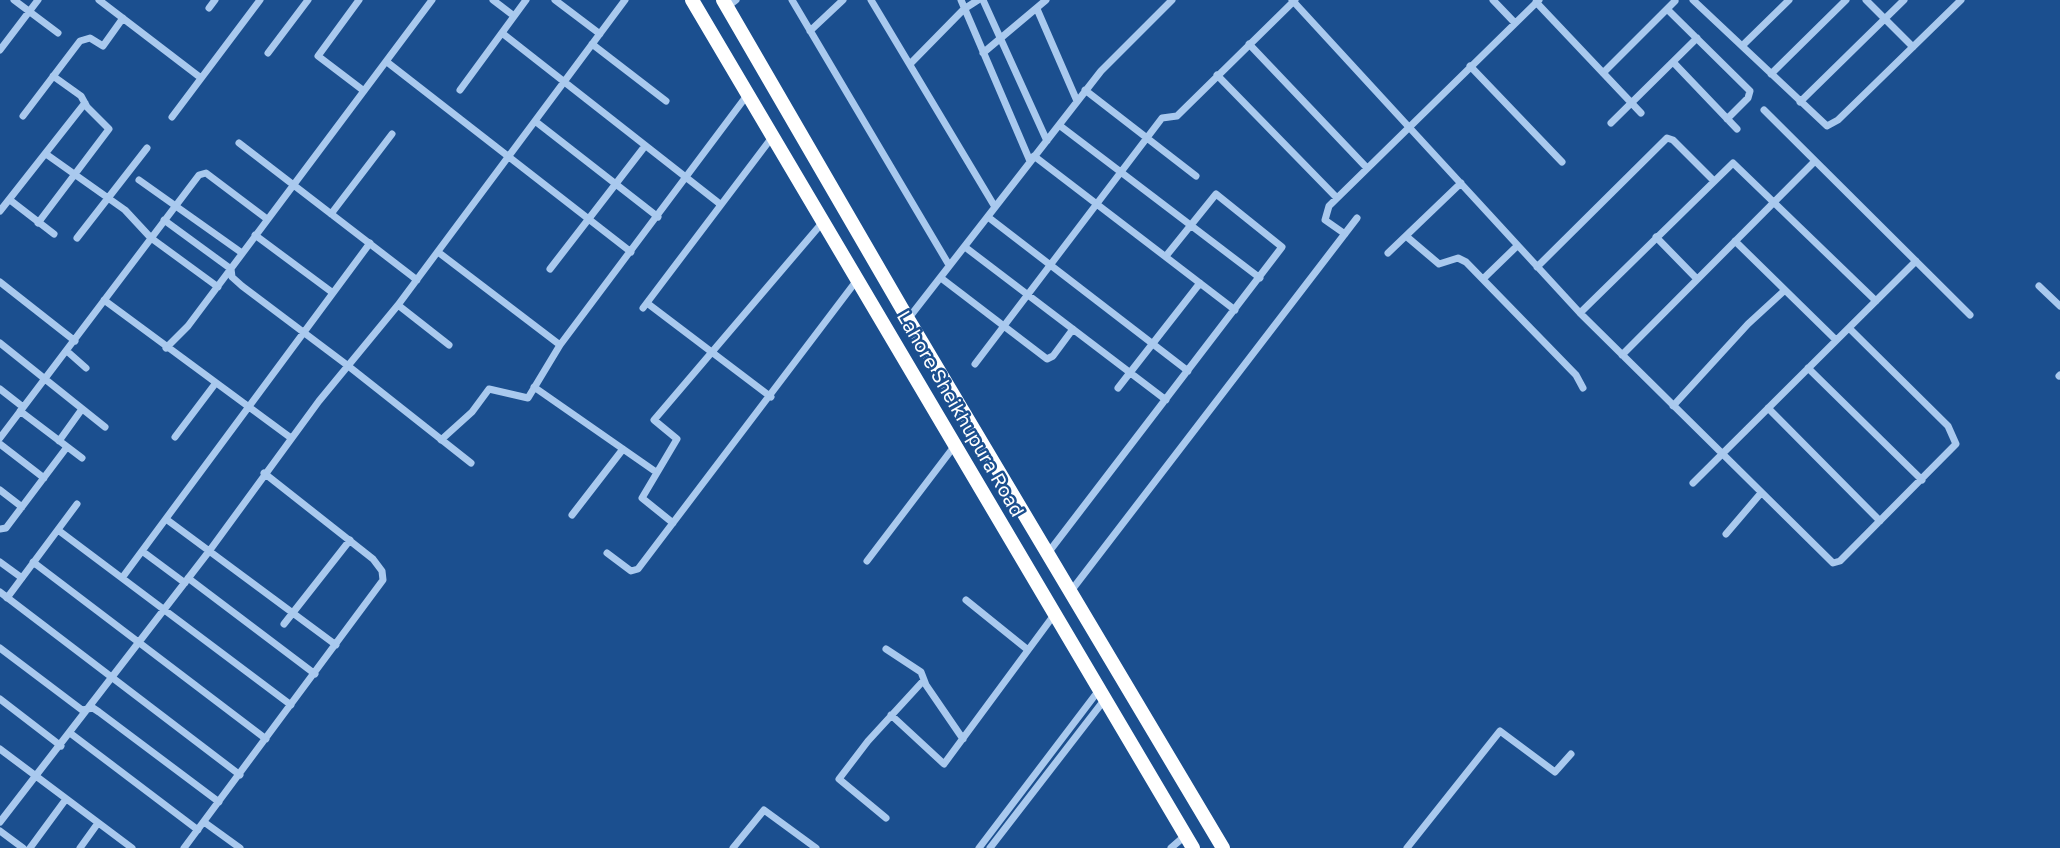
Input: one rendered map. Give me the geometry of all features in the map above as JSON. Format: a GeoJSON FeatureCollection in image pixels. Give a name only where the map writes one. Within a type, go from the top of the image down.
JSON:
{"type":"FeatureCollection","features":[{"type":"Feature","properties":{"kind":"highway","name":"Lahore Sheikhupura Road"},"geometry":{"type":"LineString","coordinates":[[692,0],[1189,842]]}},
{"type":"Feature","properties":{"kind":"highway","name":"Lahore Sheikhupura Road"},"geometry":{"type":"LineString","coordinates":[[729,2],[908,319],[1223,848]]}},
{"type":"Feature","properties":{"kind":"street"},"geometry":{"type":"LineString","coordinates":[[14,0],[58,33]]}},
{"type":"Feature","properties":{"kind":"street"},"geometry":{"type":"LineString","coordinates":[[0,50],[38,0]]}},
{"type":"Feature","properties":{"kind":"street"},"geometry":{"type":"LineString","coordinates":[[99,0],[201,78]]}},
{"type":"Feature","properties":{"kind":"street"},"geometry":{"type":"LineString","coordinates":[[209,8],[215,0]]}},
{"type":"Feature","properties":{"kind":"street"},"geometry":{"type":"LineString","coordinates":[[173,117],[260,0]]}},
{"type":"Feature","properties":{"kind":"street"},"geometry":{"type":"LineString","coordinates":[[268,53],[308,0]]}},
{"type":"Feature","properties":{"kind":"street"},"geometry":{"type":"LineString","coordinates":[[359,0],[318,56],[364,91]]}},
{"type":"Feature","properties":{"kind":"street"},"geometry":{"type":"LineString","coordinates":[[166,348],[188,326],[218,287],[432,0]]}},
{"type":"Feature","properties":{"kind":"street"},"geometry":{"type":"LineString","coordinates":[[493,0],[514,16]]}},
{"type":"Feature","properties":{"kind":"street"},"geometry":{"type":"LineString","coordinates":[[460,90],[526,0]]}},
{"type":"Feature","properties":{"kind":"street"},"geometry":{"type":"LineString","coordinates":[[555,0],[600,34]]}},
{"type":"Feature","properties":{"kind":"street"},"geometry":{"type":"LineString","coordinates":[[0,822],[210,550],[264,473],[347,365],[398,305],[625,0]]}},
{"type":"Feature","properties":{"kind":"street"},"geometry":{"type":"LineString","coordinates":[[792,0],[949,265]]}},
{"type":"Feature","properties":{"kind":"street"},"geometry":{"type":"LineString","coordinates":[[810,31],[843,0]]}},
{"type":"Feature","properties":{"kind":"street"},"geometry":{"type":"LineString","coordinates":[[871,0],[995,207]]}},
{"type":"Feature","properties":{"kind":"street"},"geometry":{"type":"LineString","coordinates":[[961,0],[1032,158],[1098,204],[1234,310]]}},
{"type":"Feature","properties":{"kind":"street"},"geometry":{"type":"LineString","coordinates":[[910,64],[964,9],[980,0],[1047,141]]}},
{"type":"Feature","properties":{"kind":"street"},"geometry":{"type":"LineString","coordinates":[[983,53],[1046,0]]}},
{"type":"Feature","properties":{"kind":"street"},"geometry":{"type":"LineString","coordinates":[[1157,0],[1164,8]]}},
{"type":"Feature","properties":{"kind":"street"},"geometry":{"type":"LineString","coordinates":[[908,319],[1086,90],[1171,0]]}},
{"type":"Feature","properties":{"kind":"street"},"geometry":{"type":"LineString","coordinates":[[1493,0],[1515,23]]}},
{"type":"Feature","properties":{"kind":"street"},"geometry":{"type":"LineString","coordinates":[[1693,0],[1824,125],[1832,125],[1961,0]]}},
{"type":"Feature","properties":{"kind":"street"},"geometry":{"type":"LineString","coordinates":[[1742,46],[1789,0]]}},
{"type":"Feature","properties":{"kind":"street"},"geometry":{"type":"LineString","coordinates":[[1771,74],[1846,0]]}},
{"type":"Feature","properties":{"kind":"street"},"geometry":{"type":"LineString","coordinates":[[1866,0],[1913,47]]}},
{"type":"Feature","properties":{"kind":"street"},"geometry":{"type":"LineString","coordinates":[[1800,102],[1904,0]]}},
{"type":"Feature","properties":{"kind":"street"},"geometry":{"type":"LineString","coordinates":[[975,364],[1162,118],[1177,116],[1293,1],[1580,313],[1833,563],[1956,446],[1953,433],[1849,328]]}},
{"type":"Feature","properties":{"kind":"street"},"geometry":{"type":"LineString","coordinates":[[1345,234],[1325,219],[1326,209],[1537,1],[1641,113]]}},
{"type":"Feature","properties":{"kind":"street"},"geometry":{"type":"LineString","coordinates":[[1603,73],[1675,1]]}},
{"type":"Feature","properties":{"kind":"street"},"geometry":{"type":"LineString","coordinates":[[1037,9],[1077,101]]}},
{"type":"Feature","properties":{"kind":"street"},"geometry":{"type":"LineString","coordinates":[[1667,9],[1750,92],[1727,119]]}},
{"type":"Feature","properties":{"kind":"street"},"geometry":{"type":"LineString","coordinates":[[23,116],[80,41],[90,38],[103,46],[123,18]]}},
{"type":"Feature","properties":{"kind":"street"},"geometry":{"type":"LineString","coordinates":[[502,33],[720,204]]}},
{"type":"Feature","properties":{"kind":"street"},"geometry":{"type":"LineString","coordinates":[[1611,123],[1697,38]]}},
{"type":"Feature","properties":{"kind":"street"},"geometry":{"type":"LineString","coordinates":[[592,44],[666,101]]}},
{"type":"Feature","properties":{"kind":"street"},"geometry":{"type":"LineString","coordinates":[[1249,44],[1367,168]]}},
{"type":"Feature","properties":{"kind":"street"},"geometry":{"type":"LineString","coordinates":[[387,62],[631,252]]}},
{"type":"Feature","properties":{"kind":"street"},"geometry":{"type":"LineString","coordinates":[[1673,62],[1737,130]]}},
{"type":"Feature","properties":{"kind":"street"},"geometry":{"type":"LineString","coordinates":[[1470,66],[1562,163]]}},
{"type":"Feature","properties":{"kind":"street"},"geometry":{"type":"LineString","coordinates":[[1217,75],[1337,198]]}},
{"type":"Feature","properties":{"kind":"street"},"geometry":{"type":"LineString","coordinates":[[38,223],[110,127],[81,96],[54,76]]}},
{"type":"Feature","properties":{"kind":"street"},"geometry":{"type":"LineString","coordinates":[[1086,90],[1196,176]]}},
{"type":"Feature","properties":{"kind":"street"},"geometry":{"type":"LineString","coordinates":[[440,440],[472,412],[488,389],[506,391],[526,399],[560,345],[748,93]]}},
{"type":"Feature","properties":{"kind":"street"},"geometry":{"type":"LineString","coordinates":[[0,211],[85,103]]}},
{"type":"Feature","properties":{"kind":"street"},"geometry":{"type":"LineString","coordinates":[[1765,110],[1970,315]]}},
{"type":"Feature","properties":{"kind":"street"},"geometry":{"type":"LineString","coordinates":[[535,121],[658,217]]}},
{"type":"Feature","properties":{"kind":"street"},"geometry":{"type":"LineString","coordinates":[[1059,125],[1259,278]]}},
{"type":"Feature","properties":{"kind":"street"},"geometry":{"type":"LineString","coordinates":[[331,214],[391,134]]}},
{"type":"Feature","properties":{"kind":"street"},"geometry":{"type":"LineString","coordinates":[[771,397],[645,305],[774,136]]}},
{"type":"Feature","properties":{"kind":"street"},"geometry":{"type":"LineString","coordinates":[[1537,267],[1667,138],[1675,142],[1714,181]]}},
{"type":"Feature","properties":{"kind":"street"},"geometry":{"type":"LineString","coordinates":[[239,144],[417,280]]}},
{"type":"Feature","properties":{"kind":"street"},"geometry":{"type":"LineString","coordinates":[[550,269],[645,146]]}},
{"type":"Feature","properties":{"kind":"street"},"geometry":{"type":"LineString","coordinates":[[77,239],[147,148]]}},
{"type":"Feature","properties":{"kind":"street"},"geometry":{"type":"LineString","coordinates":[[46,153],[134,218],[151,238],[218,287]]}},
{"type":"Feature","properties":{"kind":"street"},"geometry":{"type":"LineString","coordinates":[[1622,355],[1815,161]]}},
{"type":"Feature","properties":{"kind":"street"},"geometry":{"type":"LineString","coordinates":[[1580,313],[1735,163],[1876,301]]}},
{"type":"Feature","properties":{"kind":"street"},"geometry":{"type":"LineString","coordinates":[[0,438],[68,352],[199,175],[205,172],[267,219]]}},
{"type":"Feature","properties":{"kind":"street"},"geometry":{"type":"LineString","coordinates":[[139,180],[175,206],[181,207],[242,253]]}},
{"type":"Feature","properties":{"kind":"street"},"geometry":{"type":"LineString","coordinates":[[1388,253],[1461,183]]}},
{"type":"Feature","properties":{"kind":"street"},"geometry":{"type":"LineString","coordinates":[[1048,553],[1282,247],[1251,219],[1216,194],[1166,256]]}},
{"type":"Feature","properties":{"kind":"street"},"geometry":{"type":"LineString","coordinates":[[10,200],[54,234]]}},
{"type":"Feature","properties":{"kind":"street"},"geometry":{"type":"LineString","coordinates":[[988,216],[1188,371]]}},
{"type":"Feature","properties":{"kind":"street"},"geometry":{"type":"LineString","coordinates":[[1071,592],[1357,218]]}},
{"type":"Feature","properties":{"kind":"street"},"geometry":{"type":"LineString","coordinates":[[164,220],[230,269],[232,277],[242,286],[471,463]]}},
{"type":"Feature","properties":{"kind":"street"},"geometry":{"type":"LineString","coordinates":[[673,523],[642,498],[677,439],[654,419],[824,221]]}},
{"type":"Feature","properties":{"kind":"street"},"geometry":{"type":"LineString","coordinates":[[255,235],[333,293]]}},
{"type":"Feature","properties":{"kind":"street"},"geometry":{"type":"LineString","coordinates":[[1406,236],[1434,262],[1445,264],[1461,258],[1576,375],[1583,388]]}},
{"type":"Feature","properties":{"kind":"street"},"geometry":{"type":"LineString","coordinates":[[1656,237],[1697,279]]}},
{"type":"Feature","properties":{"kind":"street"},"geometry":{"type":"LineString","coordinates":[[1735,241],[1836,341]]}},
{"type":"Feature","properties":{"kind":"street"},"geometry":{"type":"LineString","coordinates":[[122,579],[370,243]]}},
{"type":"Feature","properties":{"kind":"street"},"geometry":{"type":"LineString","coordinates":[[1483,279],[1517,246]]}},
{"type":"Feature","properties":{"kind":"street"},"geometry":{"type":"LineString","coordinates":[[965,247],[1166,400]]}},
{"type":"Feature","properties":{"kind":"street"},"geometry":{"type":"LineString","coordinates":[[438,252],[560,345]]}},
{"type":"Feature","properties":{"kind":"street"},"geometry":{"type":"LineString","coordinates":[[1693,483],[1916,261]]}},
{"type":"Feature","properties":{"kind":"street"},"geometry":{"type":"LineString","coordinates":[[940,278],[1048,359],[1073,329]]}},
{"type":"Feature","properties":{"kind":"street"},"geometry":{"type":"LineString","coordinates":[[607,553],[635,572],[771,397],[858,279]]}},
{"type":"Feature","properties":{"kind":"street"},"geometry":{"type":"LineString","coordinates":[[0,282],[75,341]]}},
{"type":"Feature","properties":{"kind":"street"},"geometry":{"type":"LineString","coordinates":[[1118,388],[1200,282]]}},
{"type":"Feature","properties":{"kind":"street"},"geometry":{"type":"LineString","coordinates":[[2039,286],[2060,306]]}},
{"type":"Feature","properties":{"kind":"street"},"geometry":{"type":"LineString","coordinates":[[1672,406],[1748,324],[1785,290]]}},
{"type":"Feature","properties":{"kind":"street"},"geometry":{"type":"LineString","coordinates":[[104,300],[248,409],[291,438]]}},
{"type":"Feature","properties":{"kind":"street"},"geometry":{"type":"LineString","coordinates":[[398,305],[449,345]]}},
{"type":"Feature","properties":{"kind":"street"},"geometry":{"type":"LineString","coordinates":[[0,343],[105,427]]}},
{"type":"Feature","properties":{"kind":"street"},"geometry":{"type":"LineString","coordinates":[[68,352],[86,368]]}},
{"type":"Feature","properties":{"kind":"street"},"geometry":{"type":"LineString","coordinates":[[1808,368],[1922,480]]}},
{"type":"Feature","properties":{"kind":"street"},"geometry":{"type":"LineString","coordinates":[[175,437],[215,384]]}},
{"type":"Feature","properties":{"kind":"street"},"geometry":{"type":"LineString","coordinates":[[534,387],[656,472]]}},
{"type":"Feature","properties":{"kind":"street"},"geometry":{"type":"LineString","coordinates":[[0,389],[82,458]]}},
{"type":"Feature","properties":{"kind":"street"},"geometry":{"type":"LineString","coordinates":[[1768,408],[1880,521]]}},
{"type":"Feature","properties":{"kind":"street"},"geometry":{"type":"LineString","coordinates":[[59,441],[82,409]]}},
{"type":"Feature","properties":{"kind":"street"},"geometry":{"type":"LineString","coordinates":[[0,444],[44,478]]}},
{"type":"Feature","properties":{"kind":"street"},"geometry":{"type":"LineString","coordinates":[[867,561],[956,444]]}},
{"type":"Feature","properties":{"kind":"street"},"geometry":{"type":"LineString","coordinates":[[0,529],[6,528],[67,447]]}},
{"type":"Feature","properties":{"kind":"street"},"geometry":{"type":"LineString","coordinates":[[572,515],[623,449]]}},
{"type":"Feature","properties":{"kind":"street"},"geometry":{"type":"LineString","coordinates":[[184,848],[379,589],[383,576],[373,559],[264,473]]}},
{"type":"Feature","properties":{"kind":"street"},"geometry":{"type":"LineString","coordinates":[[0,490],[22,507]]}},
{"type":"Feature","properties":{"kind":"street"},"geometry":{"type":"LineString","coordinates":[[1726,534],[1761,493]]}},
{"type":"Feature","properties":{"kind":"street"},"geometry":{"type":"LineString","coordinates":[[7,597],[77,504]]}},
{"type":"Feature","properties":{"kind":"street"},"geometry":{"type":"LineString","coordinates":[[166,519],[336,645]]}},
{"type":"Feature","properties":{"kind":"street"},"geometry":{"type":"LineString","coordinates":[[58,530],[291,705]]}},
{"type":"Feature","properties":{"kind":"street"},"geometry":{"type":"LineString","coordinates":[[284,624],[350,540]]}},
{"type":"Feature","properties":{"kind":"street"},"geometry":{"type":"LineString","coordinates":[[142,551],[315,674]]}},
{"type":"Feature","properties":{"kind":"street"},"geometry":{"type":"LineString","coordinates":[[0,562],[22,578]]}},
{"type":"Feature","properties":{"kind":"street"},"geometry":{"type":"LineString","coordinates":[[33,562],[266,739]]}},
{"type":"Feature","properties":{"kind":"street"},"geometry":{"type":"LineString","coordinates":[[0,592],[240,775]]}},
{"type":"Feature","properties":{"kind":"street"},"geometry":{"type":"LineString","coordinates":[[966,600],[1028,650]]}},
{"type":"Feature","properties":{"kind":"street"},"geometry":{"type":"LineString","coordinates":[[891,715],[943,764],[1055,615]]}},
{"type":"Feature","properties":{"kind":"street"},"geometry":{"type":"LineString","coordinates":[[0,648],[82,710],[97,710],[219,802]]}},
{"type":"Feature","properties":{"kind":"street"},"geometry":{"type":"LineString","coordinates":[[886,649],[920,671],[963,739]]}},
{"type":"Feature","properties":{"kind":"street"},"geometry":{"type":"LineString","coordinates":[[886,818],[839,780],[891,715],[924,680]]}},
{"type":"Feature","properties":{"kind":"street"},"geometry":{"type":"LineString","coordinates":[[979,848],[1102,694]]}},
{"type":"Feature","properties":{"kind":"street"},"geometry":{"type":"LineString","coordinates":[[990,848],[1102,694]]}},
{"type":"Feature","properties":{"kind":"street"},"geometry":{"type":"LineString","coordinates":[[0,699],[61,746]]}},
{"type":"Feature","properties":{"kind":"street"},"geometry":{"type":"LineString","coordinates":[[1407,848],[1500,731],[1555,772],[1571,754]]}},
{"type":"Feature","properties":{"kind":"street"},"geometry":{"type":"LineString","coordinates":[[70,733],[198,830]]}},
{"type":"Feature","properties":{"kind":"street"},"geometry":{"type":"LineString","coordinates":[[1,752],[131,848]]}},
{"type":"Feature","properties":{"kind":"street"},"geometry":{"type":"LineString","coordinates":[[30,848],[66,799]]}},
{"type":"Feature","properties":{"kind":"street"},"geometry":{"type":"LineString","coordinates":[[733,848],[765,810],[816,848]]}},
{"type":"Feature","properties":{"kind":"street"},"geometry":{"type":"LineString","coordinates":[[204,822],[240,848]]}},
{"type":"Feature","properties":{"kind":"street"},"geometry":{"type":"LineString","coordinates":[[80,848],[98,823]]}},
{"type":"Feature","properties":{"kind":"street"},"geometry":{"type":"LineString","coordinates":[[0,831],[23,848]]}},
{"type":"Feature","properties":{"kind":"street"},"geometry":{"type":"LineString","coordinates":[[1171,848],[1189,842]]}}]}
